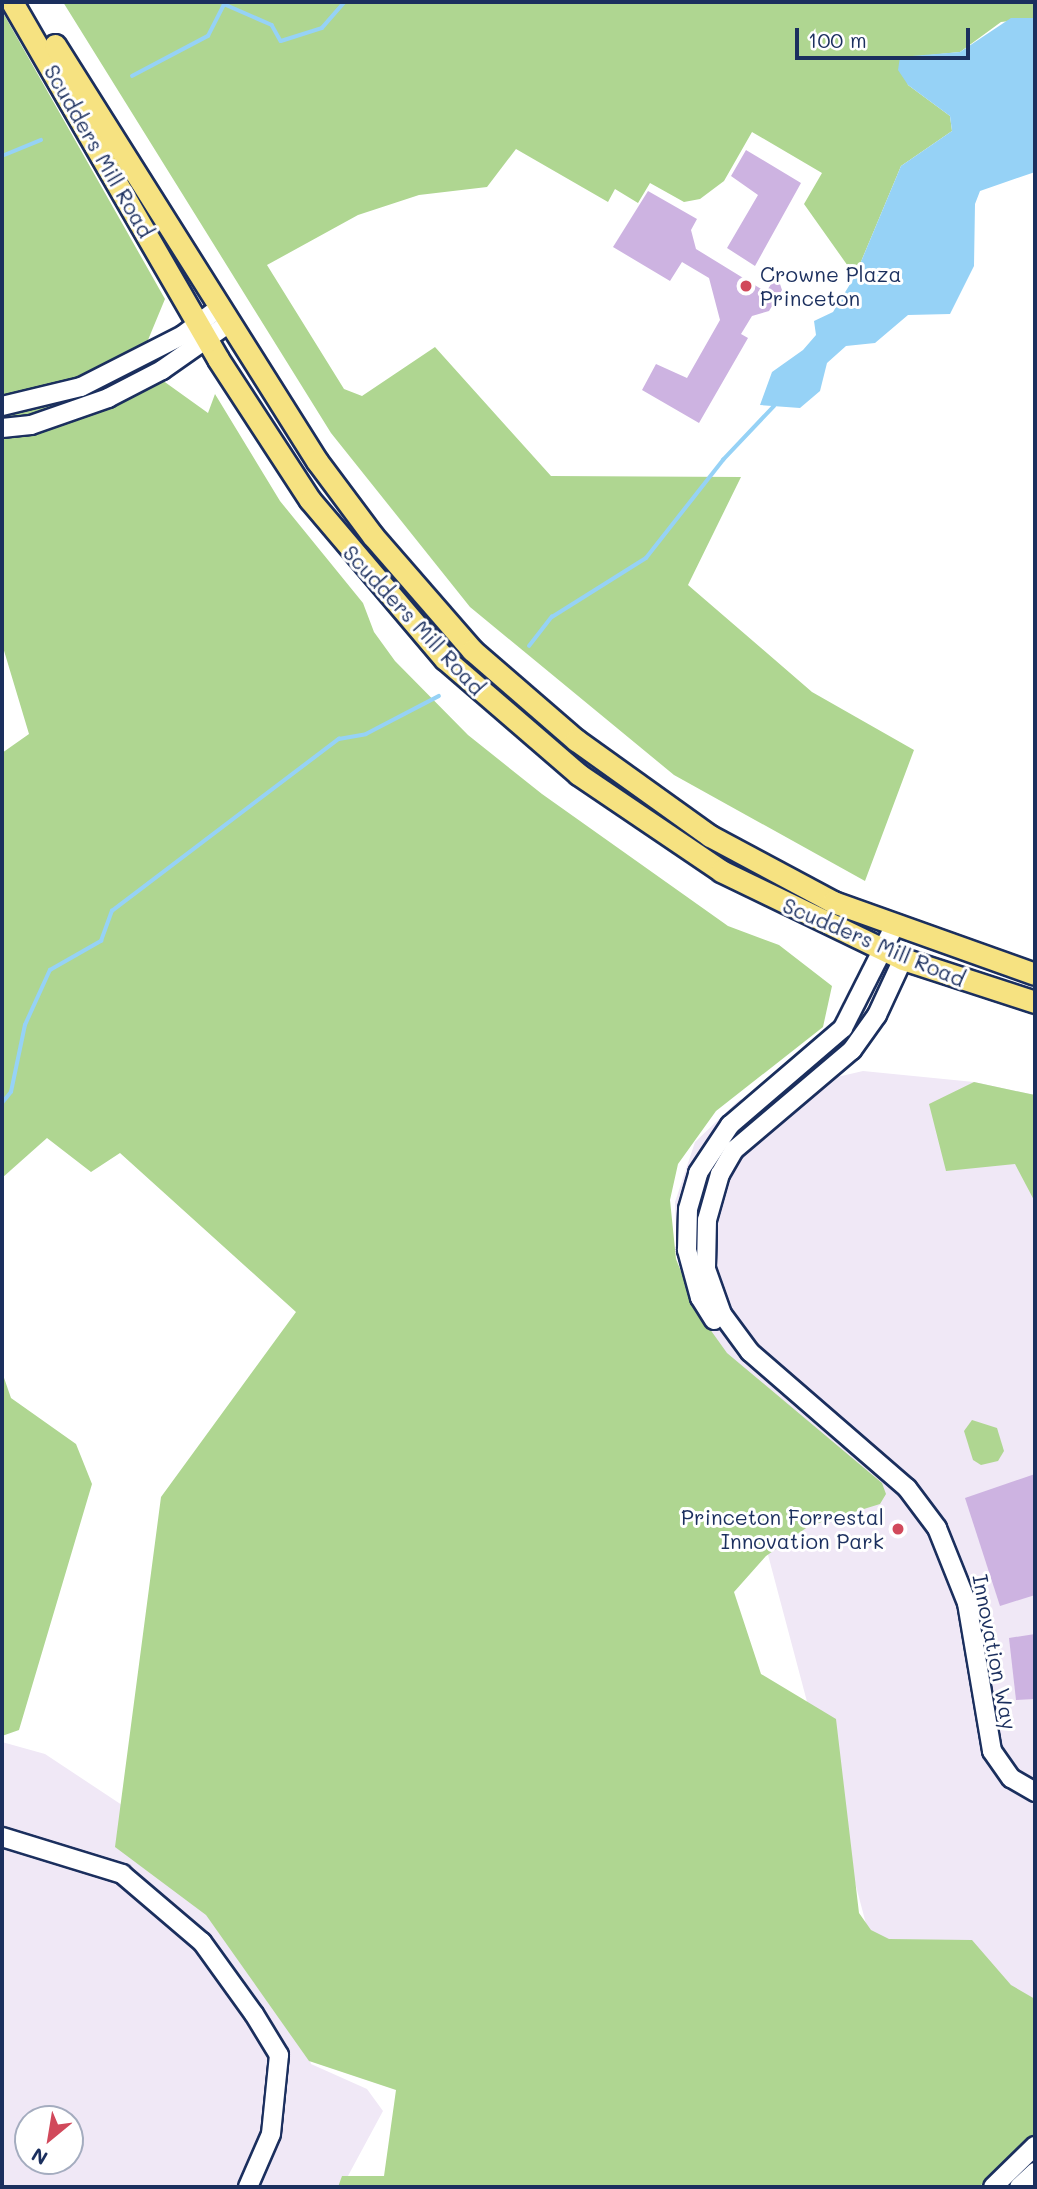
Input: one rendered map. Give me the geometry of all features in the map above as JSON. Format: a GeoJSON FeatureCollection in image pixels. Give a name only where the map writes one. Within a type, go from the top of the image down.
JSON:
{"type":"FeatureCollection","features":[{"type":"Feature","properties":{"kind":"main road","name":"Scudders Mill Road"},"geometry":{"type":"LineString","coordinates":[[12,2],[202,332],[343,544],[490,701],[636,818],[759,893],[904,959],[1035,1002]]}},
{"type":"Feature","properties":{"kind":"main road","name":"Scudders Mill Road"},"geometry":{"type":"LineString","coordinates":[[29,2],[223,316],[373,536],[472,650],[511,686],[631,783],[710,836],[833,902],[894,927],[1035,974]]}},
{"type":"Feature","properties":{"kind":"street"},"geometry":{"type":"LineString","coordinates":[[2,428],[31,425],[108,398],[223,316]]}},
{"type":"Feature","properties":{"kind":"street"},"geometry":{"type":"LineString","coordinates":[[2,405],[81,387],[202,332]]}},
{"type":"Feature","properties":{"kind":"street","name":"Innovation Way"},"geometry":{"type":"LineString","coordinates":[[894,927],[843,1028],[730,1125],[694,1186],[687,1250],[700,1298],[739,1351],[767,1368],[907,1488],[937,1528],[967,1603],[992,1751],[1011,1779],[1035,1792]]}},
{"type":"Feature","properties":{"kind":"street","name":"Innovation Way"},"geometry":{"type":"LineString","coordinates":[[767,1368],[722,1314],[706,1269],[706,1230],[718,1182],[750,1133],[859,1042],[904,959]]}},
{"type":"Feature","properties":{"kind":"street"},"geometry":{"type":"LineString","coordinates":[[2,1837],[122,1874],[202,1942],[254,2014],[279,2055],[271,2134],[248,2187]]}},
{"type":"Feature","properties":{"kind":"street"},"geometry":{"type":"LineString","coordinates":[[993,2187],[1035,2146]]}},
{"type":"Feature","properties":{"kind":"street"},"geometry":{"type":"LineString","coordinates":[[1019,2187],[1035,2172]]}},
{"type":"Feature","properties":{"kind":"shaded area","name":"Princeton Forrestal Innovation Park"},"geometry":{"type":"Polygon","coordinates":[[[863,1071],[974,1082],[1035,1095],[1035,2019],[874,1954],[754,1502],[677,1254],[675,1202],[695,1142],[739,1100],[863,1071]]]}},
{"type":"Feature","properties":{"kind":"shaded area"},"geometry":{"type":"Polygon","coordinates":[[[2,1742],[45,1754],[125,1807],[303,2037],[311,2064],[367,2089],[383,2111],[342,2187],[2,2187],[2,1742]]]}},
{"type":"Feature","properties":{"kind":"green space"},"geometry":{"type":"Polygon","coordinates":[[[63,2],[1035,2],[1035,18],[1001,22],[960,52],[900,58],[908,85],[950,116],[952,131],[901,166],[855,276],[804,204],[822,173],[752,132],[724,181],[700,199],[684,202],[650,183],[638,203],[615,189],[608,202],[516,149],[487,187],[419,195],[358,215],[267,265],[344,389],[362,396],[435,347],[551,476],[741,477],[688,585],[812,692],[914,750],[865,881],[674,775],[470,607],[331,433],[63,2]]]}},
{"type":"Feature","properties":{"kind":"green space"},"geometry":{"type":"Polygon","coordinates":[[[2,11],[165,299],[148,340],[162,380],[208,413],[215,394],[280,501],[363,603],[374,632],[395,661],[468,735],[542,794],[728,926],[779,945],[832,986],[823,1027],[716,1111],[678,1164],[670,1200],[676,1259],[697,1311],[727,1353],[882,1483],[886,1494],[880,1504],[809,1526],[766,1556],[734,1592],[761,1674],[836,1719],[859,1913],[871,1930],[889,1939],[972,1940],[1011,1985],[1035,1999],[1035,2135],[979,2187],[338,2187],[342,2176],[384,2176],[396,2090],[309,2061],[206,1915],[115,1847],[161,1497],[296,1312],[120,1153],[91,1172],[47,1138],[2,1178],[2,753],[29,734],[2,644],[2,11]]]}},
{"type":"Feature","properties":{"kind":"green space"},"geometry":{"type":"Polygon","coordinates":[[[974,1082],[1035,1095],[1035,1202],[1015,1164],[946,1171],[929,1104],[974,1082]]]}},
{"type":"Feature","properties":{"kind":"green space"},"geometry":{"type":"Polygon","coordinates":[[[2,1372],[11,1398],[76,1444],[92,1484],[19,1730],[2,1736],[2,1372]]]}},
{"type":"Feature","properties":{"kind":"green space"},"geometry":{"type":"Polygon","coordinates":[[[972,1420],[997,1428],[1004,1451],[998,1461],[981,1465],[973,1460],[964,1431],[972,1420]]]}},
{"type":"Feature","properties":{"kind":"water"},"geometry":{"type":"Polygon","coordinates":[[[1011,18],[1035,18],[1035,172],[980,191],[975,204],[974,266],[950,314],[908,315],[875,343],[846,346],[827,363],[820,391],[800,408],[760,405],[772,372],[803,350],[816,335],[814,321],[833,312],[855,276],[901,166],[952,131],[950,116],[908,85],[898,70],[900,57],[960,52],[1011,18]]]}},
{"type":"Feature","properties":{"kind":"building"},"geometry":{"type":"Polygon","coordinates":[[[746,150],[801,183],[755,266],[727,248],[758,195],[731,176],[746,150]]]}},
{"type":"Feature","properties":{"kind":"building","name":"Crowne Plaza Princeton"},"geometry":{"type":"Polygon","coordinates":[[[648,191],[697,219],[691,230],[696,249],[766,292],[777,275],[782,290],[769,311],[752,316],[741,334],[748,338],[699,423],[642,390],[656,364],[687,378],[720,320],[709,278],[682,262],[670,281],[613,247],[648,191]]]}},
{"type":"Feature","properties":{"kind":"building"},"geometry":{"type":"Polygon","coordinates":[[[1035,1474],[1035,1595],[1000,1606],[965,1498],[1035,1474]]]}},
{"type":"Feature","properties":{"kind":"building"},"geometry":{"type":"Polygon","coordinates":[[[1035,1634],[1035,1699],[1016,1700],[1009,1638],[1035,1634]]]}},
{"type":"Feature","properties":{"kind":"waterway"},"geometry":{"type":"LineString","coordinates":[[132,76],[208,36],[224,4],[272,25],[281,41],[322,28],[345,2]]}},
{"type":"Feature","properties":{"kind":"waterway"},"geometry":{"type":"LineString","coordinates":[[2,156],[41,140]]}},
{"type":"Feature","properties":{"kind":"waterway"},"geometry":{"type":"LineString","coordinates":[[529,646],[552,617],[646,558],[723,460],[774,406]]}},
{"type":"Feature","properties":{"kind":"waterway"},"geometry":{"type":"LineString","coordinates":[[2,1103],[11,1092],[25,1025],[50,970],[101,941],[112,911],[339,739],[366,734],[439,696]]}},
{"type":"Feature","properties":{"kind":"place","name":"Crowne Plaza Princeton"},"geometry":{"type":"Point","coordinates":[746,286]}},
{"type":"Feature","properties":{"kind":"place","name":"Princeton Forrestal Innovation Park"},"geometry":{"type":"Point","coordinates":[898,1529]}}]}
